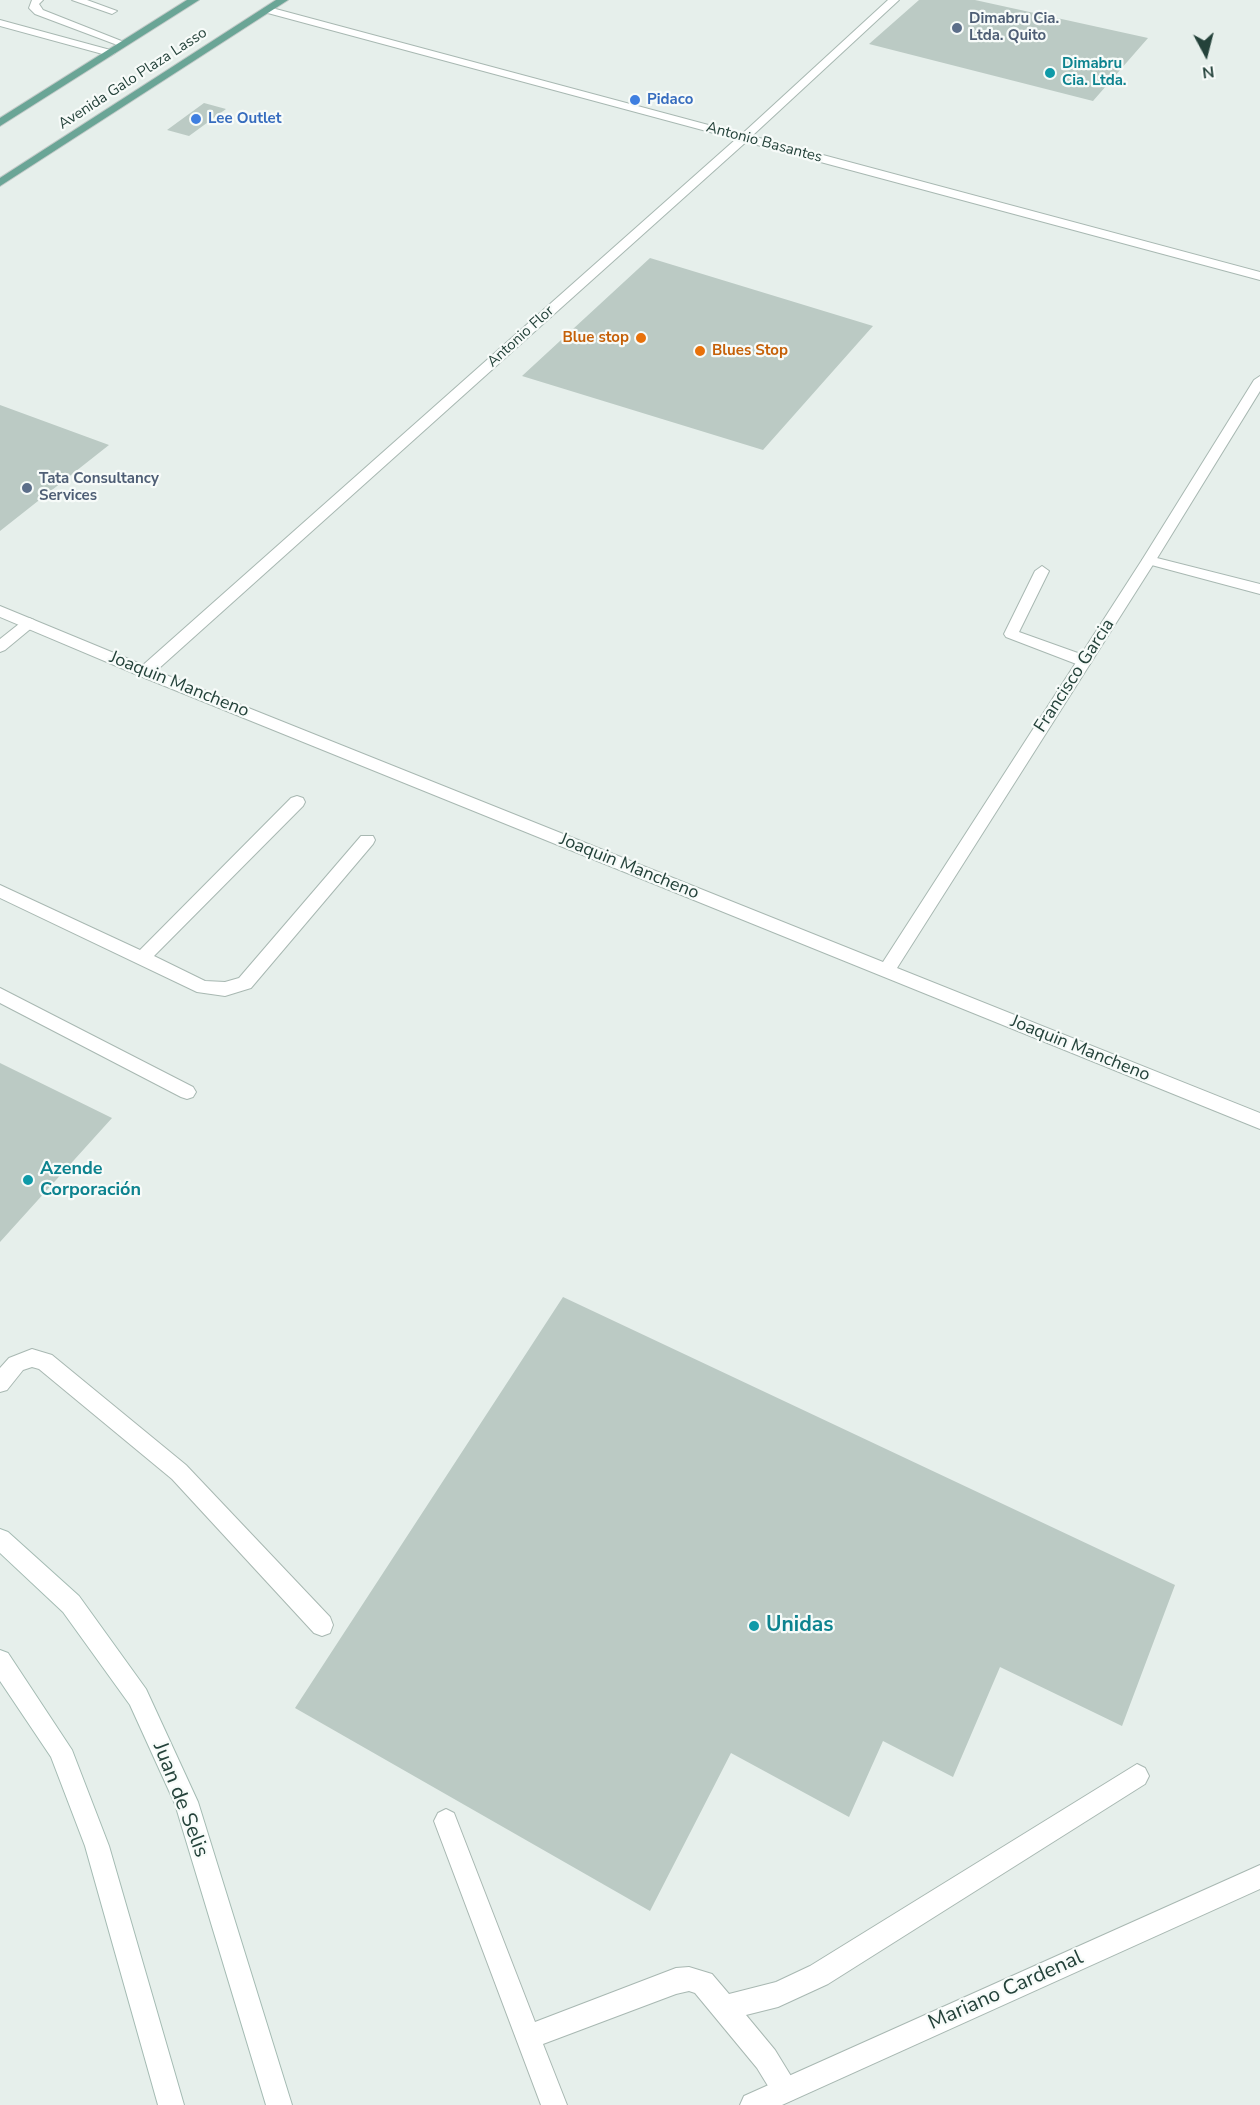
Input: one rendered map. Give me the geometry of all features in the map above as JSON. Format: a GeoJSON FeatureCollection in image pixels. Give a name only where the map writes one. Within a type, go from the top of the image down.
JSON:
{"type":"FeatureCollection","features":[{"type":"Feature","properties":{"kind":"main road","name":"Avenida Galo Plaza Lasso"},"geometry":{"type":"LineString","coordinates":[[0,123],[194,0]]}},
{"type":"Feature","properties":{"kind":"main road","name":"Avenida Galo Plaza Lasso"},"geometry":{"type":"LineString","coordinates":[[0,183],[283,0]]}},
{"type":"Feature","properties":{"kind":"street"},"geometry":{"type":"LineString","coordinates":[[38,0],[34,3],[34,8],[39,12],[124,44]]}},
{"type":"Feature","properties":{"kind":"street"},"geometry":{"type":"LineString","coordinates":[[77,0],[112,11]]}},
{"type":"Feature","properties":{"kind":"street","name":"Antonio Flor"},"geometry":{"type":"LineString","coordinates":[[145,672],[744,138],[894,0]]}},
{"type":"Feature","properties":{"kind":"street","name":"Antonio Basantes"},"geometry":{"type":"LineString","coordinates":[[268,10],[1260,276]]}},
{"type":"Feature","properties":{"kind":"street"},"geometry":{"type":"LineString","coordinates":[[0,23],[110,53]]}},
{"type":"Feature","properties":{"kind":"street","name":"Francisco Garcia"},"geometry":{"type":"LineString","coordinates":[[886,971],[1149,560],[1260,380]]}},
{"type":"Feature","properties":{"kind":"street"},"geometry":{"type":"LineString","coordinates":[[1149,560],[1260,589]]}},
{"type":"Feature","properties":{"kind":"street"},"geometry":{"type":"LineString","coordinates":[[1042,571],[1011,634],[1084,662]]}},
{"type":"Feature","properties":{"kind":"street","name":"Joaquin Mancheno"},"geometry":{"type":"LineString","coordinates":[[0,611],[145,672],[1260,1121]]}},
{"type":"Feature","properties":{"kind":"street"},"geometry":{"type":"LineString","coordinates":[[0,647],[29,623]]}},
{"type":"Feature","properties":{"kind":"street"},"geometry":{"type":"LineString","coordinates":[[142,958],[297,802]]}},
{"type":"Feature","properties":{"kind":"street"},"geometry":{"type":"LineString","coordinates":[[0,891],[203,987],[225,989],[245,983],[367,840]]}},
{"type":"Feature","properties":{"kind":"street"},"geometry":{"type":"LineString","coordinates":[[0,995],[187,1092]]}},
{"type":"Feature","properties":{"kind":"street"},"geometry":{"type":"LineString","coordinates":[[0,1383],[16,1364],[32,1358],[45,1361],[179,1472],[322,1625]]}},
{"type":"Feature","properties":{"kind":"street","name":"Juan de Selis"},"geometry":{"type":"LineString","coordinates":[[0,1539],[70,1604],[138,1697],[186,1803],[279,2105]]}},
{"type":"Feature","properties":{"kind":"street"},"geometry":{"type":"LineString","coordinates":[[0,1661],[60,1750],[97,1846],[171,2105]]}},
{"type":"Feature","properties":{"kind":"street"},"geometry":{"type":"LineString","coordinates":[[724,2008],[778,1994],[819,1975],[1137,1776]]}},
{"type":"Feature","properties":{"kind":"street"},"geometry":{"type":"LineString","coordinates":[[446,1821],[554,2105]]}},
{"type":"Feature","properties":{"kind":"street","name":"Mariano Cardenal"},"geometry":{"type":"LineString","coordinates":[[753,2105],[1260,1877]]}},
{"type":"Feature","properties":{"kind":"street"},"geometry":{"type":"LineString","coordinates":[[528,2037],[675,1981],[689,1979],[703,1983],[766,2059],[785,2090]]}},
{"type":"Feature","properties":{"kind":"building","name":"Dimabru Cia. Ltda."},"geometry":{"type":"Polygon","coordinates":[[[919,0],[975,0],[1148,38],[1093,101],[869,44],[919,0]]]}},
{"type":"Feature","properties":{"kind":"building","name":"Lee Outlet"},"geometry":{"type":"Polygon","coordinates":[[[204,103],[226,109],[189,136],[167,130],[204,103]]]}},
{"type":"Feature","properties":{"kind":"building","name":"Blues Stop"},"geometry":{"type":"Polygon","coordinates":[[[650,258],[873,326],[763,450],[522,376],[650,258]]]}},
{"type":"Feature","properties":{"kind":"building","name":"Tata Consultancy Services"},"geometry":{"type":"Polygon","coordinates":[[[0,405],[109,445],[0,531],[0,405]]]}},
{"type":"Feature","properties":{"kind":"building","name":"Azende Corporación"},"geometry":{"type":"Polygon","coordinates":[[[0,1063],[112,1118],[0,1242],[0,1063]]]}},
{"type":"Feature","properties":{"kind":"building","name":"Unidas"},"geometry":{"type":"Polygon","coordinates":[[[563,1297],[1175,1585],[1122,1726],[1000,1667],[953,1777],[883,1741],[849,1817],[731,1753],[650,1911],[295,1708],[563,1297]]]}},
{"type":"Feature","properties":{"kind":"place","name":"Dimabru Cia. Ltda. Quito"},"geometry":{"type":"Point","coordinates":[957,28]}},
{"type":"Feature","properties":{"kind":"place","name":"Dimabru Cia. Ltda."},"geometry":{"type":"Point","coordinates":[1050,73]}},
{"type":"Feature","properties":{"kind":"place","name":"Pidaco"},"geometry":{"type":"Point","coordinates":[635,100]}},
{"type":"Feature","properties":{"kind":"place","name":"Lee Outlet"},"geometry":{"type":"Point","coordinates":[196,119]}},
{"type":"Feature","properties":{"kind":"place","name":"Blue stop"},"geometry":{"type":"Point","coordinates":[641,338]}},
{"type":"Feature","properties":{"kind":"place","name":"Blues Stop"},"geometry":{"type":"Point","coordinates":[700,351]}},
{"type":"Feature","properties":{"kind":"place","name":"Tata Consultancy Services"},"geometry":{"type":"Point","coordinates":[27,488]}},
{"type":"Feature","properties":{"kind":"place","name":"Azende Corporación"},"geometry":{"type":"Point","coordinates":[28,1180]}},
{"type":"Feature","properties":{"kind":"place","name":"Unidas"},"geometry":{"type":"Point","coordinates":[754,1626]}}]}
